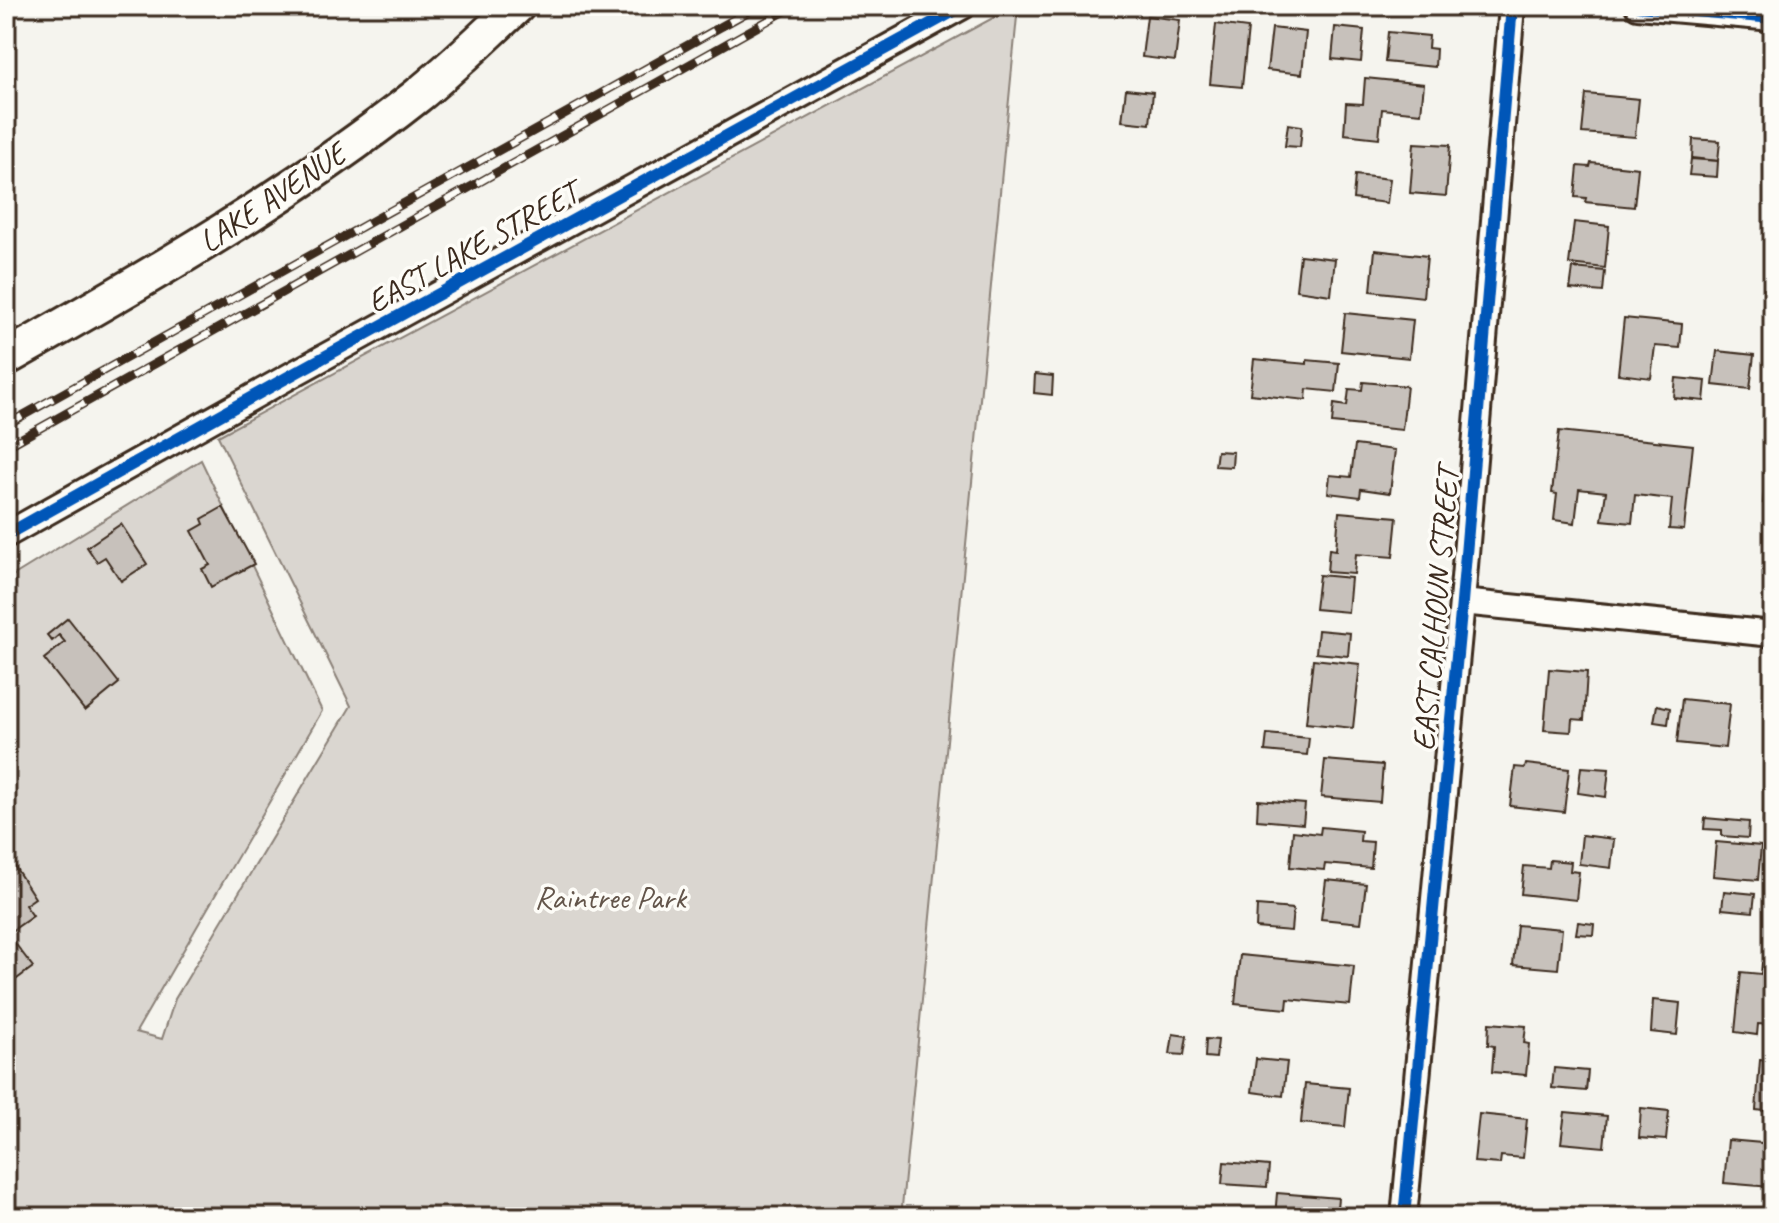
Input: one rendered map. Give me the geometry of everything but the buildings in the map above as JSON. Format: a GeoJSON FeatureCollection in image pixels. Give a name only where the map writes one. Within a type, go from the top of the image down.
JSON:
{"type":"FeatureCollection","features":[{"type":"Feature","properties":{"kind":"street","name":"LAKE AVENUE"},"geometry":{"type":"LineString","coordinates":[[6,358],[210,240],[294,186],[419,95],[517,6]]}},
{"type":"Feature","properties":{"kind":"street","name":"EAST LAKE STREET"},"geometry":{"type":"LineString","coordinates":[[6,535],[963,6]]}},
{"type":"Feature","properties":{"kind":"street","name":"EAST CALHOUN STREET"},"geometry":{"type":"LineString","coordinates":[[1406,1217],[1512,6]]}},
{"type":"Feature","properties":{"kind":"street"},"geometry":{"type":"LineString","coordinates":[[1638,6],[1773,18]]}},
{"type":"Feature","properties":{"kind":"street"},"geometry":{"type":"LineString","coordinates":[[1462,602],[1773,634]]}},
{"type":"Feature","properties":{"kind":"green space","name":"Raintree Park"},"geometry":{"type":"Polygon","coordinates":[[[1018,6],[901,1217],[6,1217],[6,580],[201,460],[322,711],[136,1032],[162,1039],[175,999],[351,706],[218,436],[1018,6]]]}},
{"type":"Feature","properties":{"kind":"railway"},"geometry":{"type":"LineString","coordinates":[[6,425],[758,6]]}},
{"type":"Feature","properties":{"kind":"railway"},"geometry":{"type":"LineString","coordinates":[[6,447],[794,6]]}},
{"type":"Feature","properties":{"kind":"cycle path"},"geometry":{"type":"LineString","coordinates":[[6,535],[963,6]]}},
{"type":"Feature","properties":{"kind":"cycle path"},"geometry":{"type":"LineString","coordinates":[[1404,1217],[1462,602],[1512,6]]}},
{"type":"Feature","properties":{"kind":"cycle path"},"geometry":{"type":"LineString","coordinates":[[1638,6],[1773,18]]}}]}
